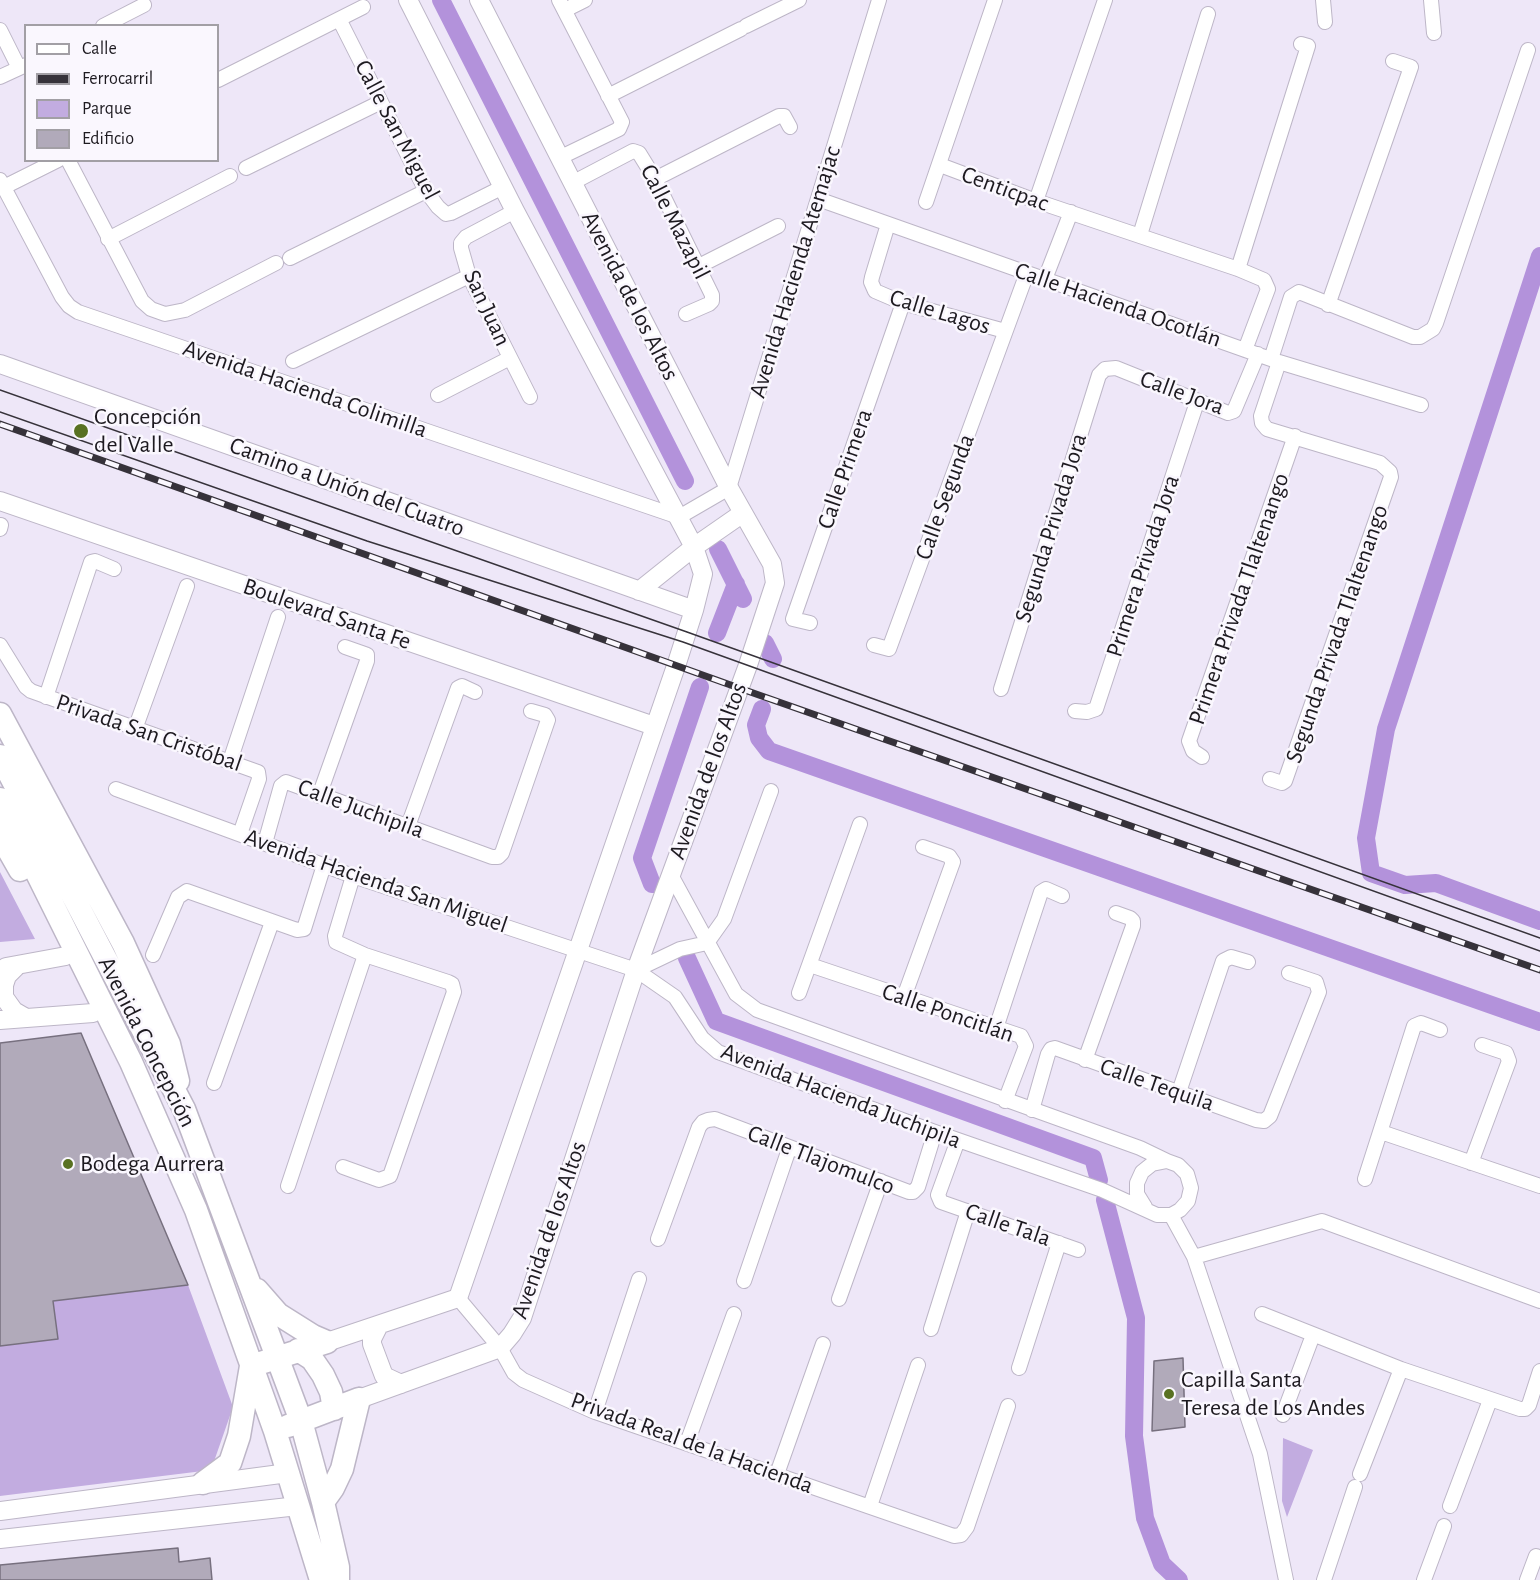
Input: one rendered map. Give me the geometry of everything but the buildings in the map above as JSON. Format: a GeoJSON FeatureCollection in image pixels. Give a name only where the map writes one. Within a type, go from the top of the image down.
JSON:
{"type":"FeatureCollection","features":[{"type":"Feature","properties":{"kind":"main road"},"geometry":{"type":"LineString","coordinates":[[0,714],[123,943],[169,1044],[184,1109]]}},
{"type":"Feature","properties":{"kind":"main road","name":"Avenida Concepción"},"geometry":{"type":"LineString","coordinates":[[0,756],[184,1109],[249,1281],[288,1354],[301,1421],[315,1467],[338,1567],[338,1580]]}},
{"type":"Feature","properties":{"kind":"main road","name":"Avenida Concepción"},"geometry":{"type":"LineString","coordinates":[[0,799],[127,1052],[155,1121],[196,1210],[275,1431],[321,1580]]}},
{"type":"Feature","properties":{"kind":"main road"},"geometry":{"type":"LineString","coordinates":[[0,835],[66,956],[117,1065],[155,1121]]}},
{"type":"Feature","properties":{"kind":"main road"},"geometry":{"type":"LineString","coordinates":[[249,1281],[278,1314],[327,1342]]}},
{"type":"Feature","properties":{"kind":"main road"},"geometry":{"type":"LineString","coordinates":[[203,1483],[230,1463],[239,1436],[251,1366],[327,1342]]}},
{"type":"Feature","properties":{"kind":"main road"},"geometry":{"type":"LineString","coordinates":[[288,1354],[312,1359],[331,1392],[334,1409]]}},
{"type":"Feature","properties":{"kind":"main road"},"geometry":{"type":"LineString","coordinates":[[298,1506],[323,1502],[333,1488],[342,1469],[359,1399]]}},
{"type":"Feature","properties":{"kind":"main road","name":"Avenida de los Altos"},"geometry":{"type":"LineString","coordinates":[[275,1431],[359,1399]]}},
{"type":"Feature","properties":{"kind":"main road"},"geometry":{"type":"LineString","coordinates":[[288,1473],[315,1467]]}},
{"type":"Feature","properties":{"kind":"street"},"geometry":{"type":"LineString","coordinates":[[327,1342],[458,1298],[694,610],[703,574],[694,547],[679,517],[515,211],[408,0]]}},
{"type":"Feature","properties":{"kind":"street","name":"Avenida de los Altos"},"geometry":{"type":"LineString","coordinates":[[359,1399],[500,1348],[522,1318],[636,970],[748,665],[775,583],[772,564],[729,488],[479,0]]}},
{"type":"Feature","properties":{"kind":"street"},"geometry":{"type":"LineString","coordinates":[[560,158],[622,126],[621,118],[562,5],[585,0]]}},
{"type":"Feature","properties":{"kind":"street"},"geometry":{"type":"LineString","coordinates":[[608,96],[799,0]]}},
{"type":"Feature","properties":{"kind":"street","name":"Avenida Hacienda Atemajac"},"geometry":{"type":"LineString","coordinates":[[729,488],[879,0]]}},
{"type":"Feature","properties":{"kind":"street"},"geometry":{"type":"LineString","coordinates":[[926,202],[995,0]]}},
{"type":"Feature","properties":{"kind":"street"},"geometry":{"type":"LineString","coordinates":[[1036,201],[1105,0]]}},
{"type":"Feature","properties":{"kind":"street"},"geometry":{"type":"LineString","coordinates":[[1323,0],[1325,22]]}},
{"type":"Feature","properties":{"kind":"street"},"geometry":{"type":"LineString","coordinates":[[1431,0],[1434,33]]}},
{"type":"Feature","properties":{"kind":"street"},"geometry":{"type":"LineString","coordinates":[[107,24],[144,5]]}},
{"type":"Feature","properties":{"kind":"street"},"geometry":{"type":"LineString","coordinates":[[219,79],[363,7]]}},
{"type":"Feature","properties":{"kind":"street"},"geometry":{"type":"LineString","coordinates":[[1140,235],[1208,14]]}},
{"type":"Feature","properties":{"kind":"street","name":"Calle San Miguel"},"geometry":{"type":"LineString","coordinates":[[339,19],[426,191],[438,207],[446,214],[503,188]]}},
{"type":"Feature","properties":{"kind":"street"},"geometry":{"type":"LineString","coordinates":[[0,30],[22,66],[0,77]]}},
{"type":"Feature","properties":{"kind":"street"},"geometry":{"type":"LineString","coordinates":[[1238,269],[1308,46],[1301,44]]}},
{"type":"Feature","properties":{"kind":"street"},"geometry":{"type":"LineString","coordinates":[[1263,356],[1293,295],[1302,293],[1413,337],[1427,334],[1436,323],[1528,50]]}},
{"type":"Feature","properties":{"kind":"street"},"geometry":{"type":"LineString","coordinates":[[1328,305],[1412,67],[1394,61]]}},
{"type":"Feature","properties":{"kind":"street"},"geometry":{"type":"LineString","coordinates":[[246,168],[381,102]]}},
{"type":"Feature","properties":{"kind":"street"},"geometry":{"type":"LineString","coordinates":[[655,179],[779,116],[784,116],[790,127]]}},
{"type":"Feature","properties":{"kind":"street","name":"Calle Mazapil"},"geometry":{"type":"LineString","coordinates":[[572,183],[636,151],[655,179],[712,295],[712,301],[709,304],[686,314]]}},
{"type":"Feature","properties":{"kind":"street"},"geometry":{"type":"LineString","coordinates":[[2,184],[53,162]]}},
{"type":"Feature","properties":{"kind":"street"},"geometry":{"type":"LineString","coordinates":[[69,162],[142,301],[158,312],[174,314],[185,310],[276,263]]}},
{"type":"Feature","properties":{"kind":"street","name":"Centicpac"},"geometry":{"type":"LineString","coordinates":[[940,165],[1071,212],[1045,279]]}},
{"type":"Feature","properties":{"kind":"street"},"geometry":{"type":"LineString","coordinates":[[108,239],[230,176]]}},
{"type":"Feature","properties":{"kind":"street","name":"Avenida Hacienda Colimilla"},"geometry":{"type":"LineString","coordinates":[[2,184],[62,297],[78,312],[679,517]]}},
{"type":"Feature","properties":{"kind":"street"},"geometry":{"type":"LineString","coordinates":[[290,258],[426,191]]}},
{"type":"Feature","properties":{"kind":"street","name":"Calle Hacienda Ocotlán"},"geometry":{"type":"LineString","coordinates":[[818,199],[1263,356],[1421,405]]}},
{"type":"Feature","properties":{"kind":"street","name":"San Juan"},"geometry":{"type":"LineString","coordinates":[[515,211],[463,240],[461,253],[469,276],[530,397]]}},
{"type":"Feature","properties":{"kind":"street"},"geometry":{"type":"LineString","coordinates":[[1071,212],[1264,280],[1268,287],[1261,419],[1266,429],[1295,436]]}},
{"type":"Feature","properties":{"kind":"street","name":"Calle Lagos"},"geometry":{"type":"LineString","coordinates":[[888,224],[871,282],[875,291],[903,303],[1005,332]]}},
{"type":"Feature","properties":{"kind":"street"},"geometry":{"type":"LineString","coordinates":[[699,266],[778,226]]}},
{"type":"Feature","properties":{"kind":"street"},"geometry":{"type":"LineString","coordinates":[[1005,332],[1027,273]]}},
{"type":"Feature","properties":{"kind":"street"},"geometry":{"type":"LineString","coordinates":[[293,361],[469,276]]}},
{"type":"Feature","properties":{"kind":"street","name":"Calle Primera"},"geometry":{"type":"LineString","coordinates":[[810,622],[793,619],[903,303]]}},
{"type":"Feature","properties":{"kind":"street","name":"Calle Segunda"},"geometry":{"type":"LineString","coordinates":[[874,645],[889,649],[1005,332]]}},
{"type":"Feature","properties":{"kind":"street","name":"Calle Jora"},"geometry":{"type":"LineString","coordinates":[[1105,369],[1116,368],[1225,414],[1234,411],[1263,356]]}},
{"type":"Feature","properties":{"kind":"street"},"geometry":{"type":"LineString","coordinates":[[438,395],[510,358]]}},
{"type":"Feature","properties":{"kind":"street","name":"Camino a Unión del Cuatro"},"geometry":{"type":"LineString","coordinates":[[0,364],[694,610]]}},
{"type":"Feature","properties":{"kind":"street","name":"Segunda Privada Jora"},"geometry":{"type":"LineString","coordinates":[[1001,689],[1096,384],[1099,375],[1105,369]]}},
{"type":"Feature","properties":{"kind":"street","name":"Primera Privada Jora"},"geometry":{"type":"LineString","coordinates":[[1075,711],[1087,712],[1096,709],[1197,402]]}},
{"type":"Feature","properties":{"kind":"street","name":"Segunda Privada Tlaltenango"},"geometry":{"type":"LineString","coordinates":[[1270,779],[1280,783],[1285,781],[1391,482],[1390,472],[1380,463],[1295,436]]}},
{"type":"Feature","properties":{"kind":"street","name":"Primera Privada Tlaltenango"},"geometry":{"type":"LineString","coordinates":[[1203,757],[1193,751],[1190,741],[1295,436]]}},
{"type":"Feature","properties":{"kind":"street"},"geometry":{"type":"LineString","coordinates":[[679,517],[729,488]]}},
{"type":"Feature","properties":{"kind":"street","name":"Boulevard Santa Fe"},"geometry":{"type":"LineString","coordinates":[[0,501],[654,726]]}},
{"type":"Feature","properties":{"kind":"street"},"geometry":{"type":"LineString","coordinates":[[639,591],[694,547],[743,513]]}},
{"type":"Feature","properties":{"kind":"street"},"geometry":{"type":"LineString","coordinates":[[46,697],[91,562],[95,561],[114,569]]}},
{"type":"Feature","properties":{"kind":"street"},"geometry":{"type":"LineString","coordinates":[[135,729],[187,586]]}},
{"type":"Feature","properties":{"kind":"street"},"geometry":{"type":"LineString","coordinates":[[230,761],[278,617]]}},
{"type":"Feature","properties":{"kind":"street","name":"Privada San Cristóbal"},"geometry":{"type":"LineString","coordinates":[[0,645],[28,690],[255,770],[259,778],[240,834]]}},
{"type":"Feature","properties":{"kind":"street"},"geometry":{"type":"LineString","coordinates":[[319,796],[367,661],[365,654],[345,647]]}},
{"type":"Feature","properties":{"kind":"street"},"geometry":{"type":"LineString","coordinates":[[408,826],[458,688],[462,686],[475,692]]}},
{"type":"Feature","properties":{"kind":"street","name":"Calle Juchipila"},"geometry":{"type":"LineString","coordinates":[[265,843],[282,784],[288,783],[492,857],[498,857],[502,853],[548,720],[545,716],[531,711]]}},
{"type":"Feature","properties":{"kind":"street","name":"Avenida Hacienda San Miguel"},"geometry":{"type":"LineString","coordinates":[[116,789],[353,876],[636,970]]}},
{"type":"Feature","properties":{"kind":"street"},"geometry":{"type":"LineString","coordinates":[[636,970],[680,949],[707,943],[724,919],[771,791]]}},
{"type":"Feature","properties":{"kind":"street"},"geometry":{"type":"LineString","coordinates":[[799,993],[860,824]]}},
{"type":"Feature","properties":{"kind":"street"},"geometry":{"type":"LineString","coordinates":[[904,997],[953,862],[949,856],[923,847]]}},
{"type":"Feature","properties":{"kind":"street"},"geometry":{"type":"LineString","coordinates":[[153,955],[178,897],[183,892],[191,891],[272,922],[302,930],[306,927],[324,865]]}},
{"type":"Feature","properties":{"kind":"street","name":"Avenida Hacienda Juchipila"},"geometry":{"type":"LineString","coordinates":[[670,873],[736,994],[757,1010],[1140,1148],[1167,1161]]}},
{"type":"Feature","properties":{"kind":"street"},"geometry":{"type":"LineString","coordinates":[[344,1167],[379,1180],[390,1176],[454,992],[452,984],[338,944],[335,938],[353,876]]}},
{"type":"Feature","properties":{"kind":"street"},"geometry":{"type":"LineString","coordinates":[[996,1028],[1041,892],[1046,889],[1062,896]]}},
{"type":"Feature","properties":{"kind":"street"},"geometry":{"type":"LineString","coordinates":[[1084,1060],[1133,926],[1130,918],[1116,913]]}},
{"type":"Feature","properties":{"kind":"street"},"geometry":{"type":"LineString","coordinates":[[214,1083],[272,922]]}},
{"type":"Feature","properties":{"kind":"street"},"geometry":{"type":"LineString","coordinates":[[288,1186],[364,955]]}},
{"type":"Feature","properties":{"kind":"street"},"geometry":{"type":"LineString","coordinates":[[26,1018],[14,1011],[4,997],[4,985],[9,967],[66,956]]}},
{"type":"Feature","properties":{"kind":"street"},"geometry":{"type":"LineString","coordinates":[[1179,1092],[1223,961],[1231,957],[1248,962]]}},
{"type":"Feature","properties":{"kind":"street","name":"Calle Poncitlán"},"geometry":{"type":"LineString","coordinates":[[810,965],[1022,1036],[1026,1041],[1026,1046],[1005,1101]]}},
{"type":"Feature","properties":{"kind":"street","name":"Avenida Hacienda Juchipila"},"geometry":{"type":"LineString","coordinates":[[636,970],[675,997],[702,1038],[718,1052],[935,1132],[1102,1190],[1145,1208]]}},
{"type":"Feature","properties":{"kind":"street","name":"Calle Tequila"},"geometry":{"type":"LineString","coordinates":[[1032,1110],[1051,1048],[1058,1048],[1084,1060],[1264,1121],[1270,1116],[1319,990],[1317,982],[1289,973]]}},
{"type":"Feature","properties":{"kind":"street"},"geometry":{"type":"LineString","coordinates":[[0,1020],[93,1013]]}},
{"type":"Feature","properties":{"kind":"street"},"geometry":{"type":"LineString","coordinates":[[1365,1179],[1414,1026],[1421,1023],[1440,1029]]}},
{"type":"Feature","properties":{"kind":"street"},"geometry":{"type":"LineString","coordinates":[[1471,1163],[1509,1061],[1506,1053],[1482,1045]]}},
{"type":"Feature","properties":{"kind":"street","name":"Calle Tlajomulco"},"geometry":{"type":"LineString","coordinates":[[657,1239],[699,1127],[703,1122],[715,1119],[789,1149],[909,1192],[918,1187],[935,1132]]}},
{"type":"Feature","properties":{"kind":"street"},"geometry":{"type":"LineString","coordinates":[[1381,1132],[1540,1186]]}},
{"type":"Feature","properties":{"kind":"street","name":"Calle Tala"},"geometry":{"type":"LineString","coordinates":[[958,1140],[938,1195],[939,1200],[1078,1250]]}},
{"type":"Feature","properties":{"kind":"street"},"geometry":{"type":"LineString","coordinates":[[744,1281],[789,1149]]}},
{"type":"Feature","properties":{"kind":"street"},"geometry":{"type":"LineString","coordinates":[[1167,1161],[1178,1165],[1187,1174],[1191,1188],[1188,1201],[1180,1210],[1171,1215],[1157,1215],[1145,1208],[1137,1194],[1137,1183],[1142,1172],[1152,1164],[1167,1161]]}},
{"type":"Feature","properties":{"kind":"street"},"geometry":{"type":"LineString","coordinates":[[839,1299],[881,1181]]}},
{"type":"Feature","properties":{"kind":"street"},"geometry":{"type":"LineString","coordinates":[[931,1329],[968,1211]]}},
{"type":"Feature","properties":{"kind":"street"},"geometry":{"type":"LineString","coordinates":[[1171,1215],[1194,1257],[1260,1454],[1286,1580]]}},
{"type":"Feature","properties":{"kind":"street"},"geometry":{"type":"LineString","coordinates":[[1194,1257],[1322,1221],[1540,1301]]}},
{"type":"Feature","properties":{"kind":"street"},"geometry":{"type":"LineString","coordinates":[[1019,1368],[1059,1243]]}},
{"type":"Feature","properties":{"kind":"street"},"geometry":{"type":"LineString","coordinates":[[595,1412],[639,1279]]}},
{"type":"Feature","properties":{"kind":"street","name":"Privada Real de la Hacienda"},"geometry":{"type":"LineString","coordinates":[[458,1298],[500,1348],[508,1365],[523,1380],[595,1412],[954,1536],[961,1535],[967,1527],[1008,1406]]}},
{"type":"Feature","properties":{"kind":"street"},"geometry":{"type":"LineString","coordinates":[[687,1443],[734,1314]]}},
{"type":"Feature","properties":{"kind":"street"},"geometry":{"type":"LineString","coordinates":[[1262,1314],[1401,1370],[1490,1400],[1525,1409],[1529,1405],[1540,1371]]}},
{"type":"Feature","properties":{"kind":"street"},"geometry":{"type":"LineString","coordinates":[[379,1325],[372,1344],[384,1376],[401,1384]]}},
{"type":"Feature","properties":{"kind":"street"},"geometry":{"type":"LineString","coordinates":[[1283,1415],[1313,1335]]}},
{"type":"Feature","properties":{"kind":"street"},"geometry":{"type":"LineString","coordinates":[[777,1474],[823,1344]]}},
{"type":"Feature","properties":{"kind":"street"},"geometry":{"type":"LineString","coordinates":[[870,1506],[918,1365]]}},
{"type":"Feature","properties":{"kind":"street"},"geometry":{"type":"LineString","coordinates":[[1324,1580],[1357,1481],[1401,1370]]}},
{"type":"Feature","properties":{"kind":"street"},"geometry":{"type":"LineString","coordinates":[[1450,1506],[1490,1400]]}},
{"type":"Feature","properties":{"kind":"street"},"geometry":{"type":"LineString","coordinates":[[0,1511],[288,1473]]}},
{"type":"Feature","properties":{"kind":"street"},"geometry":{"type":"LineString","coordinates":[[0,1539],[298,1506]]}},
{"type":"Feature","properties":{"kind":"street"},"geometry":{"type":"LineString","coordinates":[[1424,1580],[1444,1526]]}},
{"type":"Feature","properties":{"kind":"street"},"geometry":{"type":"LineString","coordinates":[[1527,1580],[1536,1556]]}},
{"type":"Feature","properties":{"kind":"green space"},"geometry":{"type":"Polygon","coordinates":[[[0,872],[35,939],[0,942],[0,872]]]}},
{"type":"Feature","properties":{"kind":"green space"},"geometry":{"type":"Polygon","coordinates":[[[188,1285],[233,1407],[211,1470],[0,1496],[0,1346],[58,1339],[53,1301],[188,1285]]]}},
{"type":"Feature","properties":{"kind":"green space"},"geometry":{"type":"Polygon","coordinates":[[[1283,1438],[1313,1450],[1287,1517],[1282,1501],[1283,1438]]]}},
{"type":"Feature","properties":{"kind":"waterway"},"geometry":{"type":"LineString","coordinates":[[441,0],[685,481]]}},
{"type":"Feature","properties":{"kind":"waterway"},"geometry":{"type":"LineString","coordinates":[[1540,256],[1386,729],[1366,838],[1371,873],[1405,885],[1436,883],[1540,921]]}},
{"type":"Feature","properties":{"kind":"waterway"},"geometry":{"type":"LineString","coordinates":[[718,549],[743,599]]}},
{"type":"Feature","properties":{"kind":"waterway"},"geometry":{"type":"LineString","coordinates":[[717,633],[736,584]]}},
{"type":"Feature","properties":{"kind":"waterway"},"geometry":{"type":"LineString","coordinates":[[765,643],[773,659]]}},
{"type":"Feature","properties":{"kind":"waterway"},"geometry":{"type":"LineString","coordinates":[[652,884],[642,858],[700,687]]}},
{"type":"Feature","properties":{"kind":"waterway"},"geometry":{"type":"LineString","coordinates":[[762,709],[756,725],[759,738],[769,751],[1540,1022]]}},
{"type":"Feature","properties":{"kind":"waterway"},"geometry":{"type":"LineString","coordinates":[[687,958],[716,1021],[1093,1158],[1099,1180]]}},
{"type":"Feature","properties":{"kind":"waterway"},"geometry":{"type":"LineString","coordinates":[[1105,1200],[1136,1318],[1134,1436],[1145,1518],[1162,1564],[1179,1580]]}},
{"type":"Feature","properties":{"kind":"tram line"},"geometry":{"type":"LineString","coordinates":[[0,390],[687,632],[1540,938]]}},
{"type":"Feature","properties":{"kind":"tram line"},"geometry":{"type":"LineString","coordinates":[[0,412],[367,541],[683,642],[1540,951]]}},
{"type":"Feature","properties":{"kind":"railway"},"geometry":{"type":"LineString","coordinates":[[0,424],[739,688],[1540,970]]}},
{"type":"Feature","properties":{"kind":"place","name":"Concepción del Valle"},"geometry":{"type":"Point","coordinates":[81,431]}},
{"type":"Feature","properties":{"kind":"place","name":"Bodega Aurrera"},"geometry":{"type":"Point","coordinates":[68,1164]}},
{"type":"Feature","properties":{"kind":"place","name":"Capilla Santa Teresa de Los Andes"},"geometry":{"type":"Point","coordinates":[1169,1394]}}]}
